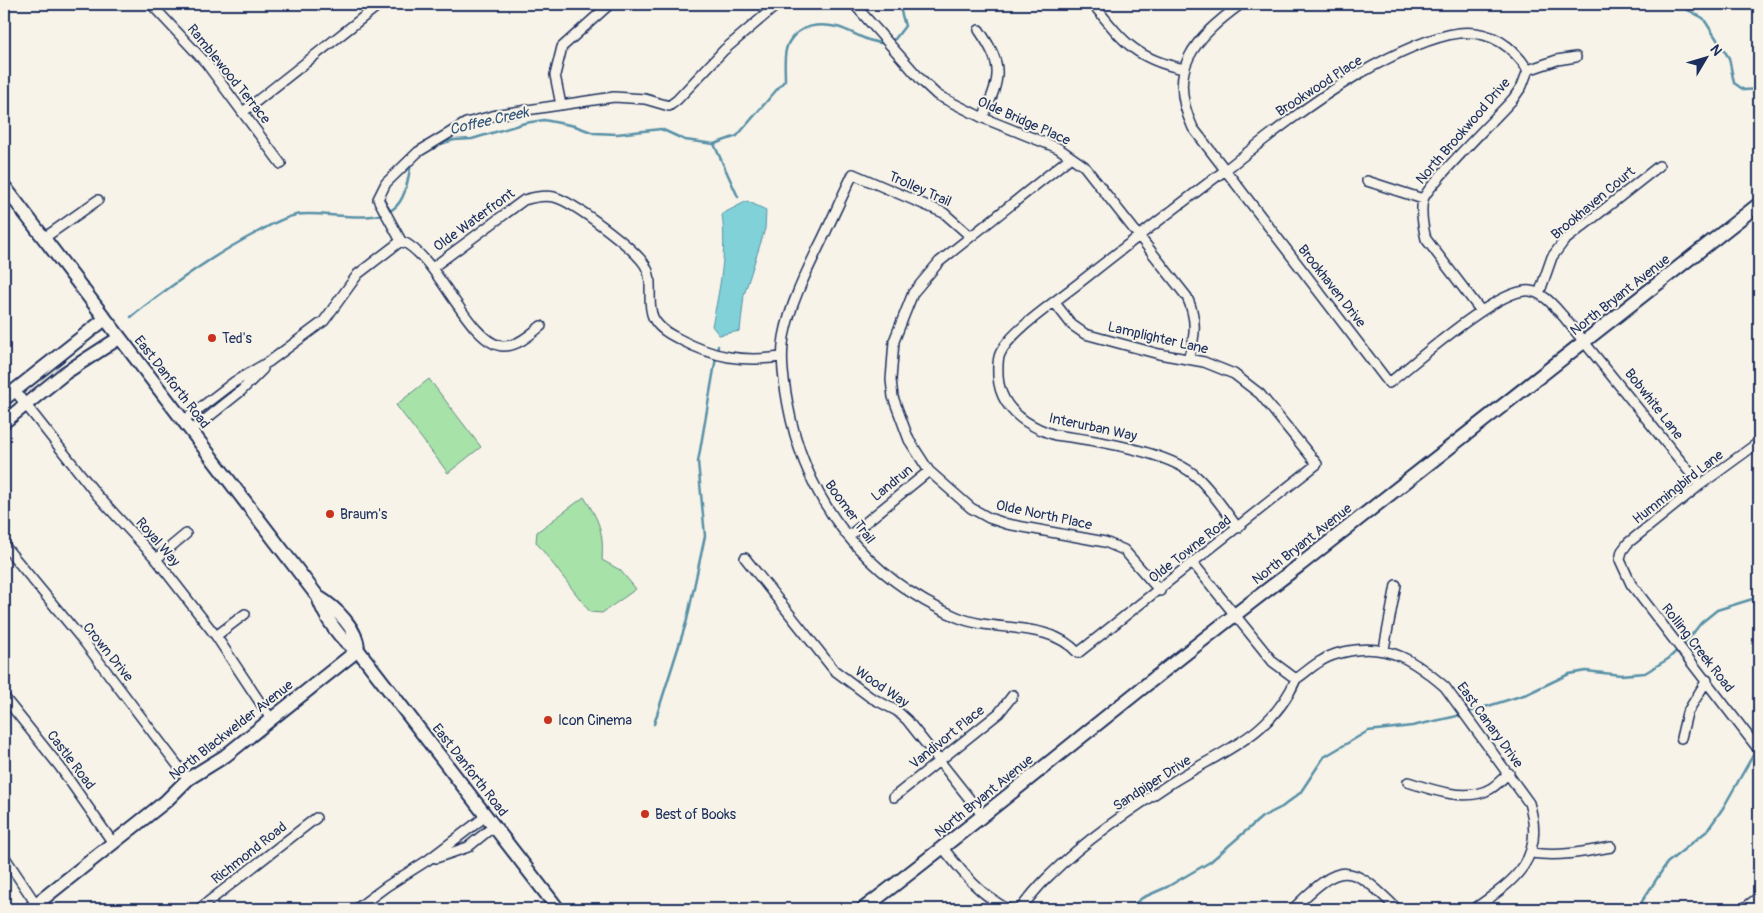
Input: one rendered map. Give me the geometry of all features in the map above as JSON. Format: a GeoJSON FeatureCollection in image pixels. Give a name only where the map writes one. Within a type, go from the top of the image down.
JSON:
{"type":"FeatureCollection","features":[{"type":"Feature","properties":{"kind":"street","name":"Ramblewood Terrace"},"geometry":{"type":"LineString","coordinates":[[151,4],[187,41],[244,112],[281,164]]}},
{"type":"Feature","properties":{"kind":"street"},"geometry":{"type":"LineString","coordinates":[[244,112],[380,4]]}},
{"type":"Feature","properties":{"kind":"street"},"geometry":{"type":"LineString","coordinates":[[561,105],[555,75],[562,47],[610,4]]}},
{"type":"Feature","properties":{"kind":"street"},"geometry":{"type":"LineString","coordinates":[[541,326],[516,343],[504,346],[485,339],[432,268],[410,244],[401,240],[378,198],[386,183],[418,152],[466,123],[500,114],[614,97],[644,99],[669,106],[677,100],[724,50],[778,4]]}},
{"type":"Feature","properties":{"kind":"street","name":"Olde Bridge Place"},"geometry":{"type":"LineString","coordinates":[[854,4],[922,81],[937,95],[983,118],[1058,148],[1084,166],[1178,285],[1193,311],[1194,340],[1188,359]]}},
{"type":"Feature","properties":{"kind":"street"},"geometry":{"type":"LineString","coordinates":[[1093,4],[1128,46],[1155,62],[1184,69]]}},
{"type":"Feature","properties":{"kind":"street","name":"Brookhaven Drive"},"geometry":{"type":"LineString","coordinates":[[1241,4],[1204,33],[1184,69],[1182,94],[1185,111],[1193,128],[1390,383],[1481,311],[1502,297],[1517,291],[1530,291],[1539,294]]}},
{"type":"Feature","properties":{"kind":"street"},"geometry":{"type":"LineString","coordinates":[[979,30],[992,50],[998,64],[998,74],[983,118]]}},
{"type":"Feature","properties":{"kind":"street","name":"Brookwood Place"},"geometry":{"type":"LineString","coordinates":[[1139,236],[1304,110],[1344,84],[1434,39],[1460,33],[1491,36],[1510,47],[1528,70]]}},
{"type":"Feature","properties":{"kind":"street"},"geometry":{"type":"LineString","coordinates":[[1528,70],[1576,56]]}},
{"type":"Feature","properties":{"kind":"street","name":"North Brookwood Drive"},"geometry":{"type":"LineString","coordinates":[[1481,311],[1426,239],[1422,224],[1423,200],[1434,181],[1493,122],[1513,98],[1522,86],[1528,70]]}},
{"type":"Feature","properties":{"kind":"street","name":"Olde North Place"},"geometry":{"type":"LineString","coordinates":[[1071,157],[939,262],[913,293],[894,341],[891,380],[893,397],[909,440],[928,471],[971,508],[989,518],[1065,536],[1105,542],[1124,550],[1160,591]]}},
{"type":"Feature","properties":{"kind":"street","name":"Brookhaven Court"},"geometry":{"type":"LineString","coordinates":[[1539,294],[1552,257],[1564,241],[1659,166]]}},
{"type":"Feature","properties":{"kind":"street","name":"Trolley Trail"},"geometry":{"type":"LineString","coordinates":[[854,174],[944,213],[970,236]]}},
{"type":"Feature","properties":{"kind":"street","name":"Boomer Trail"},"geometry":{"type":"LineString","coordinates":[[854,174],[791,308],[782,357],[792,422],[800,452],[822,500],[863,555],[880,570],[934,606],[977,623],[1049,635],[1070,644],[1078,654]]}},
{"type":"Feature","properties":{"kind":"street"},"geometry":{"type":"LineString","coordinates":[[1367,181],[1423,200]]}},
{"type":"Feature","properties":{"kind":"street","name":"East Danforth Road"},"geometry":{"type":"LineString","coordinates":[[4,186],[318,597],[331,604],[358,640],[358,650],[558,909]]}},
{"type":"Feature","properties":{"kind":"street","name":"Olde Waterfront"},"geometry":{"type":"LineString","coordinates":[[432,268],[524,200],[537,196],[553,196],[581,211],[646,266],[649,276],[651,311],[661,328],[712,354],[754,361],[782,357]]}},
{"type":"Feature","properties":{"kind":"street"},"geometry":{"type":"LineString","coordinates":[[44,238],[98,200]]}},
{"type":"Feature","properties":{"kind":"street","name":"North Bryant Avenue"},"geometry":{"type":"LineString","coordinates":[[863,909],[944,848],[1236,613],[1585,342],[1759,204]]}},
{"type":"Feature","properties":{"kind":"street","name":"Interurban Way"},"geometry":{"type":"LineString","coordinates":[[1139,236],[1013,336],[999,355],[998,383],[1011,410],[1040,430],[1055,435],[1161,456],[1178,463],[1211,492],[1238,528]]}},
{"type":"Feature","properties":{"kind":"street"},"geometry":{"type":"LineString","coordinates":[[187,426],[234,382],[270,362],[324,321],[358,274],[401,240]]}},
{"type":"Feature","properties":{"kind":"street"},"geometry":{"type":"LineString","coordinates":[[1539,294],[1550,302],[1585,342]]}},
{"type":"Feature","properties":{"kind":"street","name":"Lamplighter Lane"},"geometry":{"type":"LineString","coordinates":[[1055,303],[1072,325],[1085,334],[1100,340],[1204,362],[1234,374],[1260,394],[1317,464]]}},
{"type":"Feature","properties":{"kind":"street"},"geometry":{"type":"LineString","coordinates":[[4,399],[105,320]]}},
{"type":"Feature","properties":{"kind":"street"},"geometry":{"type":"LineString","coordinates":[[4,422],[65,373],[119,338]]}},
{"type":"Feature","properties":{"kind":"street","name":"Bobwhite Lane"},"geometry":{"type":"LineString","coordinates":[[1585,342],[1700,485]]}},
{"type":"Feature","properties":{"kind":"street","name":"Royal Way"},"geometry":{"type":"LineString","coordinates":[[15,391],[97,495],[156,559],[216,636],[271,719]]}},
{"type":"Feature","properties":{"kind":"street","name":"Hummingbird Lane"},"geometry":{"type":"LineString","coordinates":[[1620,560],[1622,551],[1628,543],[1700,485],[1759,442]]}},
{"type":"Feature","properties":{"kind":"street","name":"Olde Towne Road"},"geometry":{"type":"LineString","coordinates":[[1078,654],[1160,591],[1317,464]]}},
{"type":"Feature","properties":{"kind":"street","name":"Landrun"},"geometry":{"type":"LineString","coordinates":[[849,536],[928,471]]}},
{"type":"Feature","properties":{"kind":"street"},"geometry":{"type":"LineString","coordinates":[[156,559],[186,534]]}},
{"type":"Feature","properties":{"kind":"street","name":"Crown Drive"},"geometry":{"type":"LineString","coordinates":[[4,545],[85,643],[188,778]]}},
{"type":"Feature","properties":{"kind":"street","name":"Wood Way"},"geometry":{"type":"LineString","coordinates":[[745,558],[834,670],[870,698],[902,716],[983,816]]}},
{"type":"Feature","properties":{"kind":"street","name":"Rolling Creek Road"},"geometry":{"type":"LineString","coordinates":[[1620,560],[1631,584],[1707,680],[1759,750]]}},
{"type":"Feature","properties":{"kind":"street"},"geometry":{"type":"LineString","coordinates":[[1193,563],[1236,613],[1273,662],[1296,679]]}},
{"type":"Feature","properties":{"kind":"street"},"geometry":{"type":"LineString","coordinates":[[1384,649],[1396,585]]}},
{"type":"Feature","properties":{"kind":"street"},"geometry":{"type":"LineString","coordinates":[[216,636],[245,614]]}},
{"type":"Feature","properties":{"kind":"street","name":"East Canary Drive"},"geometry":{"type":"LineString","coordinates":[[1296,679],[1320,661],[1335,654],[1371,648],[1384,649],[1414,663],[1445,687],[1529,802],[1534,819],[1535,835],[1531,852]]}},
{"type":"Feature","properties":{"kind":"street","name":"North Blackwelder Avenue"},"geometry":{"type":"LineString","coordinates":[[33,907],[166,801],[188,778],[225,756],[358,650]]}},
{"type":"Feature","properties":{"kind":"street","name":"Sandpiper Drive"},"geometry":{"type":"LineString","coordinates":[[1020,909],[1049,875],[1092,840],[1172,782],[1253,735],[1281,705],[1296,679]]}},
{"type":"Feature","properties":{"kind":"street"},"geometry":{"type":"LineString","coordinates":[[1681,738],[1687,713],[1707,680]]}},
{"type":"Feature","properties":{"kind":"street","name":"Vandivort Place"},"geometry":{"type":"LineString","coordinates":[[894,797],[999,713],[1013,695]]}},
{"type":"Feature","properties":{"kind":"street","name":"Castle Road"},"geometry":{"type":"LineString","coordinates":[[4,697],[60,767],[114,843]]}},
{"type":"Feature","properties":{"kind":"street"},"geometry":{"type":"LineString","coordinates":[[1408,782],[1429,789],[1476,794],[1490,789],[1509,774]]}},
{"type":"Feature","properties":{"kind":"street"},"geometry":{"type":"LineString","coordinates":[[356,909],[386,886],[428,860],[486,816]]}},
{"type":"Feature","properties":{"kind":"street","name":"Richmond Road"},"geometry":{"type":"LineString","coordinates":[[199,909],[316,818]]}},
{"type":"Feature","properties":{"kind":"street"},"geometry":{"type":"LineString","coordinates":[[428,860],[468,847],[494,826]]}},
{"type":"Feature","properties":{"kind":"street"},"geometry":{"type":"LineString","coordinates":[[1474,909],[1511,882],[1524,867],[1531,852],[1549,856],[1611,847]]}},
{"type":"Feature","properties":{"kind":"street"},"geometry":{"type":"LineString","coordinates":[[944,848],[967,878],[991,900],[1008,909]]}},
{"type":"Feature","properties":{"kind":"street"},"geometry":{"type":"LineString","coordinates":[[4,856],[33,907]]}},
{"type":"Feature","properties":{"kind":"street"},"geometry":{"type":"LineString","coordinates":[[1293,909],[1325,880],[1335,875],[1348,874],[1358,875],[1369,882],[1397,909]]}},
{"type":"Feature","properties":{"kind":"street"},"geometry":{"type":"LineString","coordinates":[[1743,909],[1759,897]]}},
{"type":"Feature","properties":{"kind":"green space"},"geometry":{"type":"Polygon","coordinates":[[[429,379],[481,447],[448,473],[396,405],[429,379]]]}},
{"type":"Feature","properties":{"kind":"green space"},"geometry":{"type":"Polygon","coordinates":[[[584,497],[601,534],[602,560],[620,570],[636,589],[602,613],[590,612],[536,542],[537,532],[584,497]]]}},
{"type":"Feature","properties":{"kind":"water"},"geometry":{"type":"Polygon","coordinates":[[[747,201],[766,210],[765,229],[744,295],[740,331],[719,335],[712,326],[723,257],[722,214],[747,201]]]}},
{"type":"Feature","properties":{"kind":"waterway","name":"Coffee Creek"},"geometry":{"type":"LineString","coordinates":[[889,41],[895,39],[905,26],[899,4]]}},
{"type":"Feature","properties":{"kind":"waterway","name":"Coffee Creek"},"geometry":{"type":"LineString","coordinates":[[1680,4],[1682,7],[1703,18],[1729,58],[1734,83],[1744,90],[1759,89]]}},
{"type":"Feature","properties":{"kind":"waterway","name":"Coffee Creek"},"geometry":{"type":"LineString","coordinates":[[437,145],[454,140],[472,139],[525,123],[544,120],[575,126],[594,133],[617,134],[661,129],[685,140],[714,144],[737,136],[785,80],[787,46],[798,32],[810,27],[823,25],[837,27],[866,39],[884,43]]}},
{"type":"Feature","properties":{"kind":"waterway"},"geometry":{"type":"LineString","coordinates":[[714,144],[738,197]]}},
{"type":"Feature","properties":{"kind":"waterway","name":"Coffee Creek"},"geometry":{"type":"LineString","coordinates":[[131,317],[206,262],[285,218],[306,214],[359,217],[384,214],[393,209],[401,200],[411,164]]}},
{"type":"Feature","properties":{"kind":"waterway"},"geometry":{"type":"LineString","coordinates":[[654,724],[687,620],[705,536],[698,462],[718,346]]}},
{"type":"Feature","properties":{"kind":"waterway"},"geometry":{"type":"LineString","coordinates":[[1128,909],[1142,898],[1167,887],[1210,862],[1262,817],[1282,807],[1300,793],[1324,757],[1368,731],[1412,726],[1453,717],[1527,694],[1569,674],[1586,671],[1621,675],[1645,673],[1668,659],[1687,641],[1701,623],[1717,610],[1759,597]]}},
{"type":"Feature","properties":{"kind":"waterway"},"geometry":{"type":"LineString","coordinates":[[1759,684],[1756,699],[1759,714]]}},
{"type":"Feature","properties":{"kind":"waterway"},"geometry":{"type":"LineString","coordinates":[[1637,909],[1667,863],[1707,831],[1723,808],[1756,750]]}},
{"type":"Feature","properties":{"kind":"place","name":"Ted's"},"geometry":{"type":"Point","coordinates":[212,338]}},
{"type":"Feature","properties":{"kind":"place","name":"Braum's"},"geometry":{"type":"Point","coordinates":[330,514]}},
{"type":"Feature","properties":{"kind":"place","name":"Icon Cinema"},"geometry":{"type":"Point","coordinates":[548,720]}},
{"type":"Feature","properties":{"kind":"place","name":"Best of Books"},"geometry":{"type":"Point","coordinates":[645,814]}}]}
